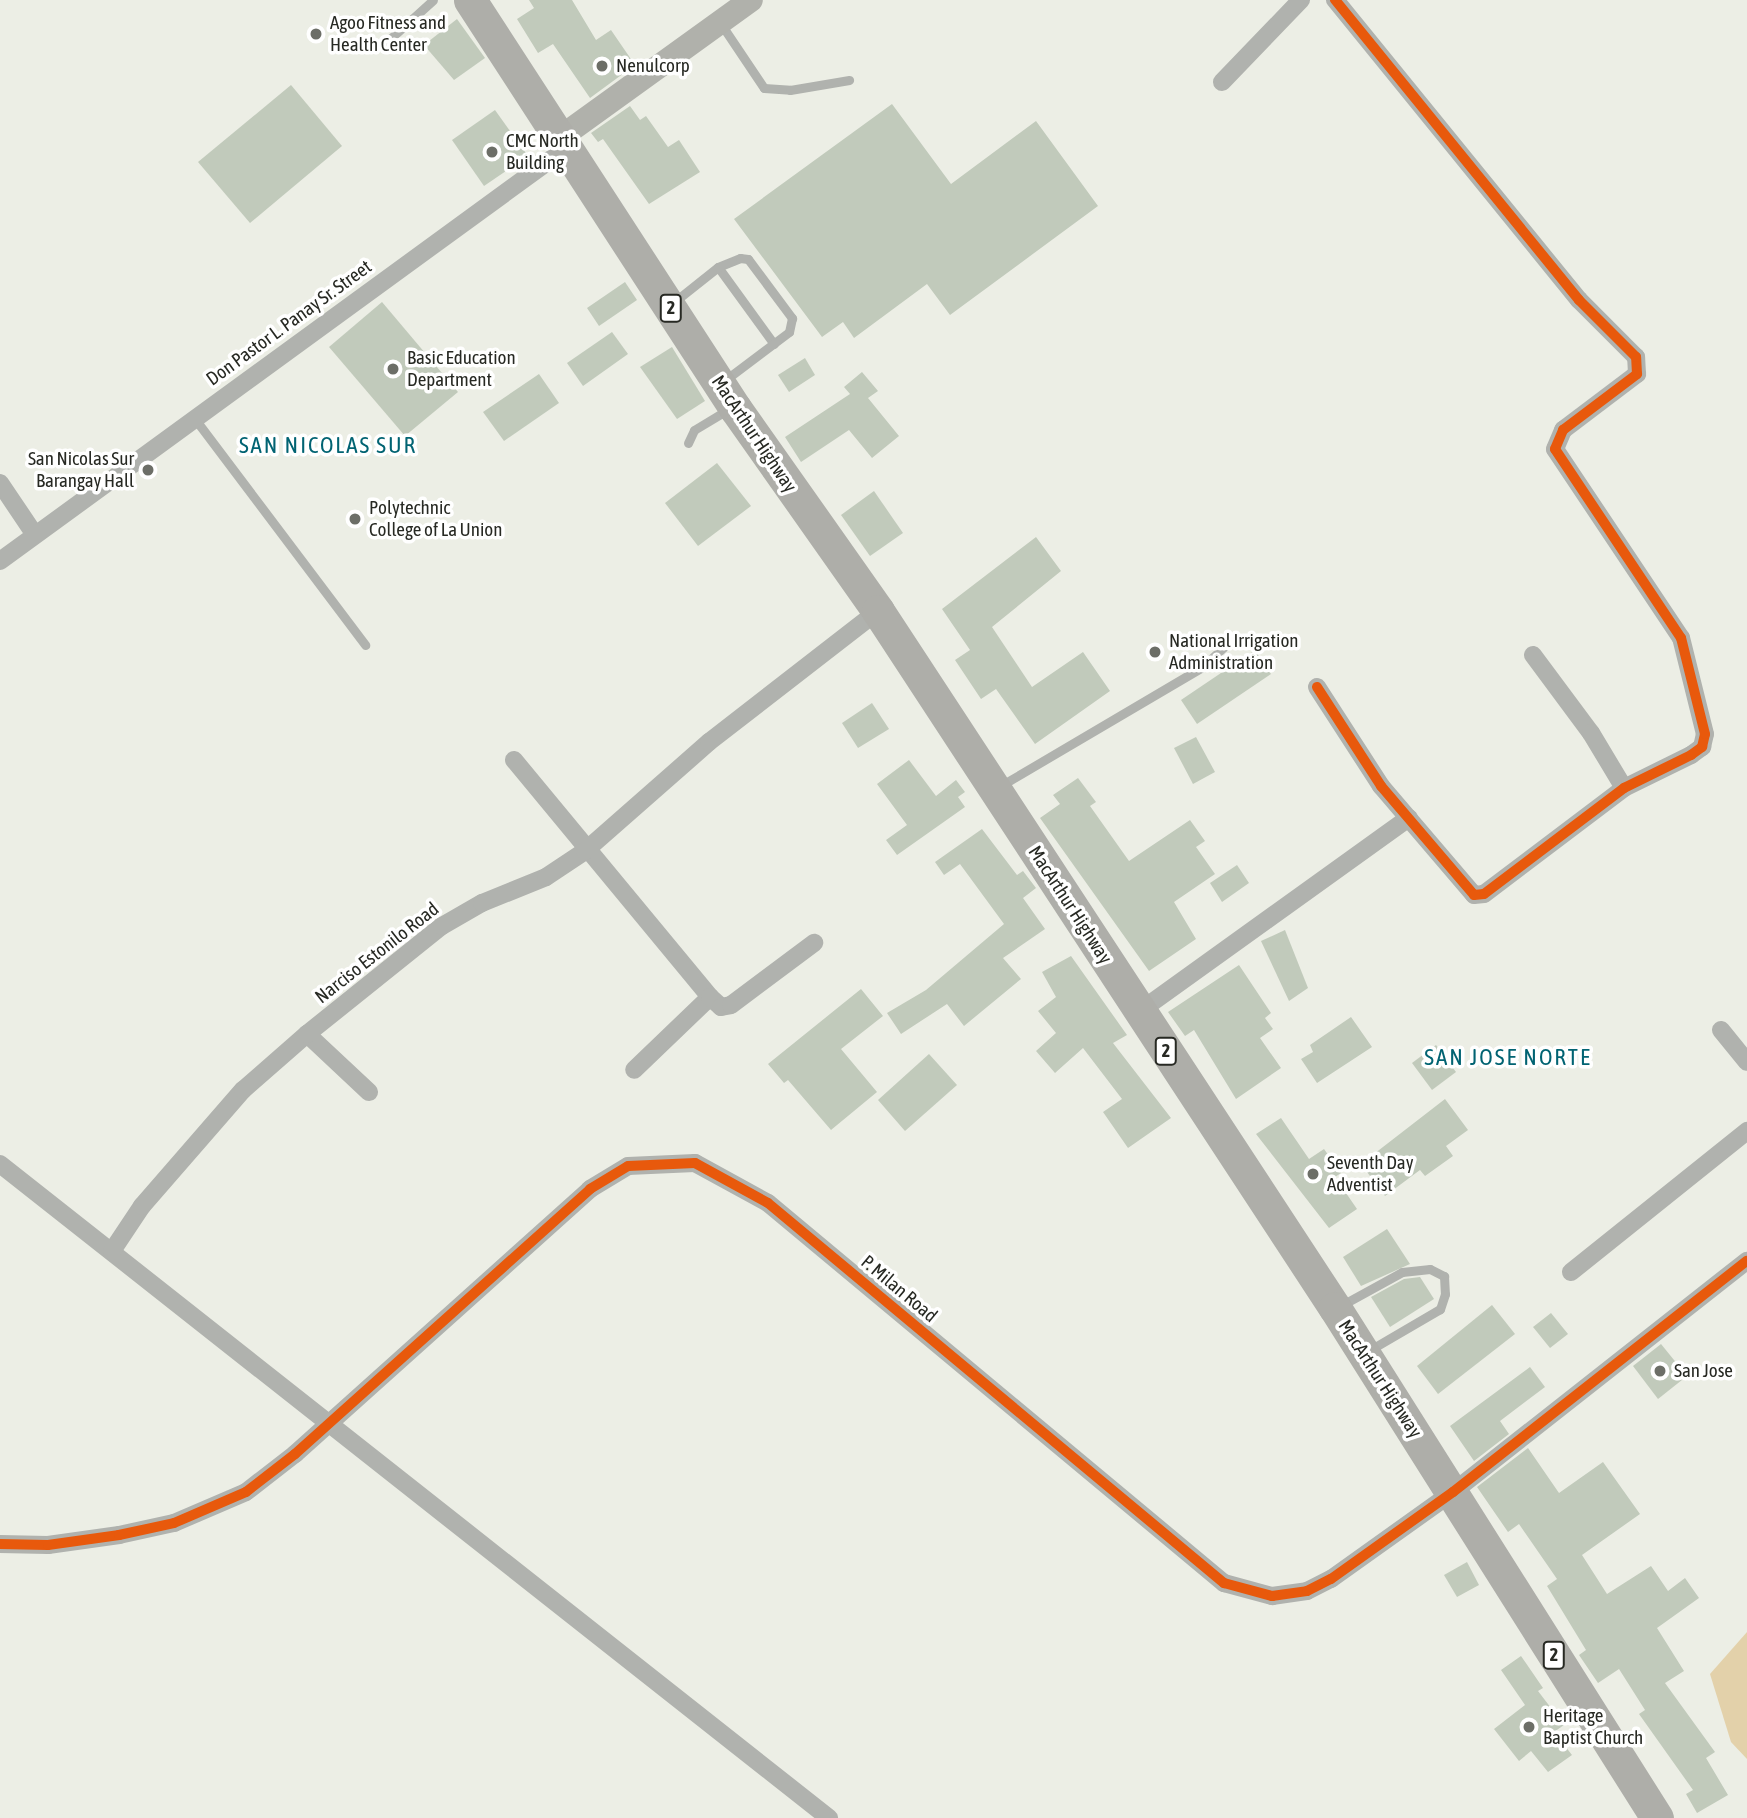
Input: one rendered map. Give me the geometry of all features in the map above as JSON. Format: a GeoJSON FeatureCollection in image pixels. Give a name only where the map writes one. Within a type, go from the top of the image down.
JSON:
{"type":"FeatureCollection","features":[{"type":"Feature","properties":{"kind":"highway","name":"MacArthur Highway"},"geometry":{"type":"LineString","coordinates":[[470,0],[728,396],[878,611],[1335,1308],[1657,1818]]}},
{"type":"Feature","properties":{"kind":"street"},"geometry":{"type":"LineString","coordinates":[[564,142],[751,0]]}},
{"type":"Feature","properties":{"kind":"street"},"geometry":{"type":"LineString","coordinates":[[1222,82],[1301,0]]}},
{"type":"Feature","properties":{"kind":"street"},"geometry":{"type":"LineString","coordinates":[[1317,687],[1381,786],[1469,892],[1479,895],[1625,788],[1691,755],[1702,747],[1705,734],[1681,638],[1555,449],[1563,430],[1637,374],[1636,357],[1579,300],[1335,0]]}},
{"type":"Feature","properties":{"kind":"street","name":"Don Pastor L. Panay Sr. Street"},"geometry":{"type":"LineString","coordinates":[[0,561],[33,532],[194,417],[564,142]]}},
{"type":"Feature","properties":{"kind":"street"},"geometry":{"type":"LineString","coordinates":[[0,483],[33,532]]}},
{"type":"Feature","properties":{"kind":"street","name":"Narciso Estonilo Road"},"geometry":{"type":"LineString","coordinates":[[112,1251],[142,1206],[243,1090],[307,1034],[442,926],[482,903],[546,877],[585,851],[709,742],[878,611]]}},
{"type":"Feature","properties":{"kind":"street"},"geometry":{"type":"LineString","coordinates":[[1534,655],[1591,733],[1625,788]]}},
{"type":"Feature","properties":{"kind":"street"},"geometry":{"type":"LineString","coordinates":[[514,760],[585,851],[721,1007],[731,1005],[814,943]]}},
{"type":"Feature","properties":{"kind":"street"},"geometry":{"type":"LineString","coordinates":[[1140,1011],[1409,818]]}},
{"type":"Feature","properties":{"kind":"street"},"geometry":{"type":"LineString","coordinates":[[634,1070],[710,997]]}},
{"type":"Feature","properties":{"kind":"street"},"geometry":{"type":"LineString","coordinates":[[1721,1030],[1747,1062]]}},
{"type":"Feature","properties":{"kind":"street"},"geometry":{"type":"LineString","coordinates":[[307,1034],[369,1092]]}},
{"type":"Feature","properties":{"kind":"street"},"geometry":{"type":"LineString","coordinates":[[1571,1272],[1747,1131]]}},
{"type":"Feature","properties":{"kind":"street","name":"P. Milan Road"},"geometry":{"type":"LineString","coordinates":[[0,1544],[48,1545],[120,1535],[212,1509],[246,1492],[590,1189],[628,1166],[695,1163],[768,1203],[1224,1583],[1272,1596],[1307,1591],[1453,1492],[1747,1261]]}},
{"type":"Feature","properties":{"kind":"street"},"geometry":{"type":"LineString","coordinates":[[0,1164],[829,1818]]}},
{"type":"Feature","properties":{"kind":"lane"},"geometry":{"type":"LineString","coordinates":[[381,47],[433,0]]}},
{"type":"Feature","properties":{"kind":"lane"},"geometry":{"type":"LineString","coordinates":[[720,23],[764,88],[790,90],[849,80]]}},
{"type":"Feature","properties":{"kind":"lane"},"geometry":{"type":"LineString","coordinates":[[670,305],[718,267],[748,259],[792,318],[789,332],[774,344],[694,430],[688,443]]}},
{"type":"Feature","properties":{"kind":"lane"},"geometry":{"type":"LineString","coordinates":[[718,267],[774,344]]}},
{"type":"Feature","properties":{"kind":"lane"},"geometry":{"type":"LineString","coordinates":[[194,417],[365,645]]}},
{"type":"Feature","properties":{"kind":"lane"},"geometry":{"type":"LineString","coordinates":[[995,791],[1202,667],[1236,636]]}},
{"type":"Feature","properties":{"kind":"lane"},"geometry":{"type":"LineString","coordinates":[[1335,1308],[1402,1272],[1437,1269],[1444,1276],[1446,1294],[1440,1309],[1363,1354]]}},
{"type":"Feature","properties":{"kind":"shaded area"},"geometry":{"type":"Polygon","coordinates":[[[1747,1632],[1747,1759],[1731,1742],[1710,1674],[1747,1632]]]}},
{"type":"Feature","properties":{"kind":"building"},"geometry":{"type":"Polygon","coordinates":[[[529,0],[572,0],[596,40],[611,30],[635,65],[590,98],[553,44],[538,53],[517,19],[534,8],[529,0]]]}},
{"type":"Feature","properties":{"kind":"building"},"geometry":{"type":"Polygon","coordinates":[[[457,19],[485,58],[454,80],[424,45],[457,19]]]}},
{"type":"Feature","properties":{"kind":"building"},"geometry":{"type":"Polygon","coordinates":[[[291,85],[342,146],[250,223],[198,162],[291,85]]]}},
{"type":"Feature","properties":{"kind":"building"},"geometry":{"type":"Polygon","coordinates":[[[892,104],[951,184],[1036,121],[1098,206],[950,315],[927,284],[854,338],[843,322],[822,337],[734,219],[892,104]]]}},
{"type":"Feature","properties":{"kind":"building"},"geometry":{"type":"Polygon","coordinates":[[[630,106],[640,120],[646,116],[668,147],[679,140],[700,172],[649,204],[603,139],[598,142],[591,133],[630,106]]]}},
{"type":"Feature","properties":{"kind":"building","name":"CMC North Building"},"geometry":{"type":"Polygon","coordinates":[[[495,110],[528,156],[484,186],[452,140],[495,110]]]}},
{"type":"Feature","properties":{"kind":"building"},"geometry":{"type":"Polygon","coordinates":[[[625,282],[637,300],[599,326],[587,308],[625,282]]]}},
{"type":"Feature","properties":{"kind":"building","name":"Basic Education Department"},"geometry":{"type":"Polygon","coordinates":[[[382,302],[458,392],[405,436],[329,347],[382,302]]]}},
{"type":"Feature","properties":{"kind":"building"},"geometry":{"type":"Polygon","coordinates":[[[612,332],[628,354],[583,386],[567,363],[612,332]]]}},
{"type":"Feature","properties":{"kind":"building"},"geometry":{"type":"Polygon","coordinates":[[[672,347],[705,401],[677,419],[640,367],[672,347]]]}},
{"type":"Feature","properties":{"kind":"building"},"geometry":{"type":"Polygon","coordinates":[[[805,358],[815,375],[789,392],[778,375],[805,358]]]}},
{"type":"Feature","properties":{"kind":"building"},"geometry":{"type":"Polygon","coordinates":[[[862,372],[878,391],[868,398],[899,436],[872,458],[849,430],[801,462],[785,437],[850,394],[844,387],[862,372]]]}},
{"type":"Feature","properties":{"kind":"building"},"geometry":{"type":"Polygon","coordinates":[[[539,374],[559,403],[504,441],[483,412],[539,374]]]}},
{"type":"Feature","properties":{"kind":"building"},"geometry":{"type":"Polygon","coordinates":[[[717,463],[751,506],[698,546],[665,503],[717,463]]]}},
{"type":"Feature","properties":{"kind":"building"},"geometry":{"type":"Polygon","coordinates":[[[874,491],[903,533],[870,556],[841,515],[874,491]]]}},
{"type":"Feature","properties":{"kind":"building"},"geometry":{"type":"Polygon","coordinates":[[[1036,537],[1061,571],[992,627],[1032,687],[1083,652],[1110,691],[1035,744],[996,689],[981,699],[955,660],[970,650],[942,609],[1036,537]]]}},
{"type":"Feature","properties":{"kind":"building"},"geometry":{"type":"Polygon","coordinates":[[[1255,650],[1271,674],[1197,724],[1181,700],[1255,650]]]}},
{"type":"Feature","properties":{"kind":"building"},"geometry":{"type":"Polygon","coordinates":[[[872,703],[889,729],[858,748],[842,723],[872,703]]]}},
{"type":"Feature","properties":{"kind":"building"},"geometry":{"type":"Polygon","coordinates":[[[1196,737],[1215,772],[1193,784],[1174,748],[1196,737]]]}},
{"type":"Feature","properties":{"kind":"building"},"geometry":{"type":"Polygon","coordinates":[[[909,760],[936,796],[956,780],[965,792],[958,797],[965,807],[897,855],[886,840],[907,825],[877,784],[909,760]]]}},
{"type":"Feature","properties":{"kind":"building"},"geometry":{"type":"Polygon","coordinates":[[[1078,778],[1096,802],[1090,806],[1129,861],[1190,820],[1205,841],[1196,847],[1215,874],[1174,902],[1196,939],[1149,971],[1040,818],[1060,804],[1053,795],[1078,778]]]}},
{"type":"Feature","properties":{"kind":"building"},"geometry":{"type":"Polygon","coordinates":[[[982,829],[1017,875],[1023,871],[1036,888],[1023,898],[1045,929],[1003,958],[1021,979],[964,1026],[947,1004],[901,1034],[887,1013],[926,990],[1004,924],[960,864],[944,875],[935,862],[982,829]]]}},
{"type":"Feature","properties":{"kind":"building"},"geometry":{"type":"Polygon","coordinates":[[[1237,865],[1249,883],[1222,902],[1210,883],[1237,865]]]}},
{"type":"Feature","properties":{"kind":"building"},"geometry":{"type":"Polygon","coordinates":[[[1285,930],[1308,988],[1289,1001],[1261,941],[1285,930]]]}},
{"type":"Feature","properties":{"kind":"building"},"geometry":{"type":"Polygon","coordinates":[[[1071,956],[1127,1035],[1113,1043],[1171,1118],[1128,1148],[1103,1112],[1122,1099],[1083,1048],[1055,1073],[1036,1051],[1056,1033],[1038,1011],[1056,997],[1042,972],[1071,956]]]}},
{"type":"Feature","properties":{"kind":"building"},"geometry":{"type":"Polygon","coordinates":[[[1239,965],[1271,1013],[1265,1018],[1273,1029],[1260,1038],[1281,1068],[1236,1099],[1194,1030],[1185,1036],[1168,1012],[1239,965]]]}},
{"type":"Feature","properties":{"kind":"building"},"geometry":{"type":"Polygon","coordinates":[[[861,989],[883,1016],[841,1049],[877,1092],[831,1130],[788,1080],[784,1083],[768,1064],[861,989]]]}},
{"type":"Feature","properties":{"kind":"building"},"geometry":{"type":"Polygon","coordinates":[[[1351,1017],[1372,1047],[1317,1083],[1301,1059],[1313,1052],[1310,1045],[1351,1017]]]}},
{"type":"Feature","properties":{"kind":"building"},"geometry":{"type":"Polygon","coordinates":[[[1436,1045],[1456,1072],[1432,1090],[1412,1063],[1436,1045]]]}},
{"type":"Feature","properties":{"kind":"building"},"geometry":{"type":"Polygon","coordinates":[[[929,1054],[957,1085],[905,1131],[878,1100],[929,1054]]]}},
{"type":"Feature","properties":{"kind":"building"},"geometry":{"type":"Polygon","coordinates":[[[1445,1099],[1468,1130],[1446,1146],[1453,1156],[1425,1176],[1420,1170],[1385,1196],[1361,1164],[1445,1099]]]}},
{"type":"Feature","properties":{"kind":"building"},"geometry":{"type":"Polygon","coordinates":[[[1281,1118],[1309,1159],[1324,1149],[1341,1173],[1335,1177],[1357,1209],[1329,1228],[1256,1134],[1281,1118]]]}},
{"type":"Feature","properties":{"kind":"building"},"geometry":{"type":"Polygon","coordinates":[[[1387,1229],[1410,1264],[1361,1286],[1343,1257],[1387,1229]]]}},
{"type":"Feature","properties":{"kind":"building"},"geometry":{"type":"Polygon","coordinates":[[[1420,1277],[1434,1299],[1390,1327],[1371,1297],[1404,1279],[1420,1277]]]}},
{"type":"Feature","properties":{"kind":"building"},"geometry":{"type":"Polygon","coordinates":[[[1492,1305],[1515,1334],[1438,1394],[1417,1366],[1492,1305]]]}},
{"type":"Feature","properties":{"kind":"building"},"geometry":{"type":"Polygon","coordinates":[[[1551,1313],[1568,1334],[1550,1348],[1533,1327],[1551,1313]]]}},
{"type":"Feature","properties":{"kind":"building","name":"San Jose"},"geometry":{"type":"Polygon","coordinates":[[[1661,1344],[1687,1376],[1658,1399],[1633,1366],[1661,1344]]]}},
{"type":"Feature","properties":{"kind":"building"},"geometry":{"type":"Polygon","coordinates":[[[1530,1367],[1545,1387],[1500,1421],[1509,1434],[1474,1461],[1450,1426],[1530,1367]]]}},
{"type":"Feature","properties":{"kind":"building"},"geometry":{"type":"Polygon","coordinates":[[[1528,1448],[1559,1493],[1603,1462],[1640,1514],[1582,1555],[1607,1594],[1651,1566],[1668,1591],[1685,1578],[1699,1598],[1657,1628],[1684,1671],[1665,1683],[1715,1752],[1706,1758],[1728,1795],[1697,1813],[1686,1794],[1693,1790],[1639,1714],[1645,1710],[1619,1669],[1598,1683],[1579,1655],[1586,1650],[1547,1586],[1557,1579],[1519,1524],[1508,1532],[1477,1487],[1528,1448]]]}},
{"type":"Feature","properties":{"kind":"building"},"geometry":{"type":"Polygon","coordinates":[[[1467,1562],[1479,1585],[1457,1597],[1444,1575],[1467,1562]]]}},
{"type":"Feature","properties":{"kind":"building"},"geometry":{"type":"Polygon","coordinates":[[[1521,1656],[1543,1688],[1538,1691],[1564,1725],[1554,1732],[1572,1755],[1548,1772],[1531,1751],[1519,1761],[1494,1729],[1525,1705],[1501,1670],[1521,1656]]]}},
{"type":"Feature","properties":{"kind":"cycle path"},"geometry":{"type":"LineString","coordinates":[[1317,687],[1381,786],[1474,895],[1484,894],[1624,788],[1691,755],[1702,747],[1705,734],[1681,638],[1555,449],[1563,430],[1637,374],[1636,357],[1579,300],[1335,0]]}},
{"type":"Feature","properties":{"kind":"cycle path"},"geometry":{"type":"LineString","coordinates":[[0,1544],[48,1545],[119,1535],[174,1523],[246,1492],[295,1454],[590,1189],[628,1166],[695,1163],[768,1203],[1224,1583],[1272,1596],[1307,1591],[1331,1579],[1453,1492],[1747,1261]]}},
{"type":"Feature","properties":{"kind":"place","name":"Agoo Fitness and Health Center"},"geometry":{"type":"Point","coordinates":[316,34]}},
{"type":"Feature","properties":{"kind":"place","name":"Nenulcorp"},"geometry":{"type":"Point","coordinates":[602,66]}},
{"type":"Feature","properties":{"kind":"place","name":"CMC North Building"},"geometry":{"type":"Point","coordinates":[492,152]}},
{"type":"Feature","properties":{"kind":"place","name":"Basic Education Department"},"geometry":{"type":"Point","coordinates":[393,369]}},
{"type":"Feature","properties":{"kind":"place","name":"San Nicolas Sur Barangay Hall"},"geometry":{"type":"Point","coordinates":[148,470]}},
{"type":"Feature","properties":{"kind":"place","name":"Polytechnic College of La Union"},"geometry":{"type":"Point","coordinates":[355,519]}},
{"type":"Feature","properties":{"kind":"place","name":"National Irrigation Administration"},"geometry":{"type":"Point","coordinates":[1155,652]}},
{"type":"Feature","properties":{"kind":"place","name":"Seventh Day Adventist"},"geometry":{"type":"Point","coordinates":[1313,1174]}},
{"type":"Feature","properties":{"kind":"place","name":"San Jose"},"geometry":{"type":"Point","coordinates":[1660,1371]}},
{"type":"Feature","properties":{"kind":"place","name":"Heritage Baptist Church"},"geometry":{"type":"Point","coordinates":[1529,1727]}},
{"type":"Feature","properties":{"kind":"district","name":"SAN NICOLAS SUR"},"geometry":{"type":"Point","coordinates":[328,445]}},
{"type":"Feature","properties":{"kind":"district","name":"SAN JOSE NORTE"},"geometry":{"type":"Point","coordinates":[1508,1057]}}]}
